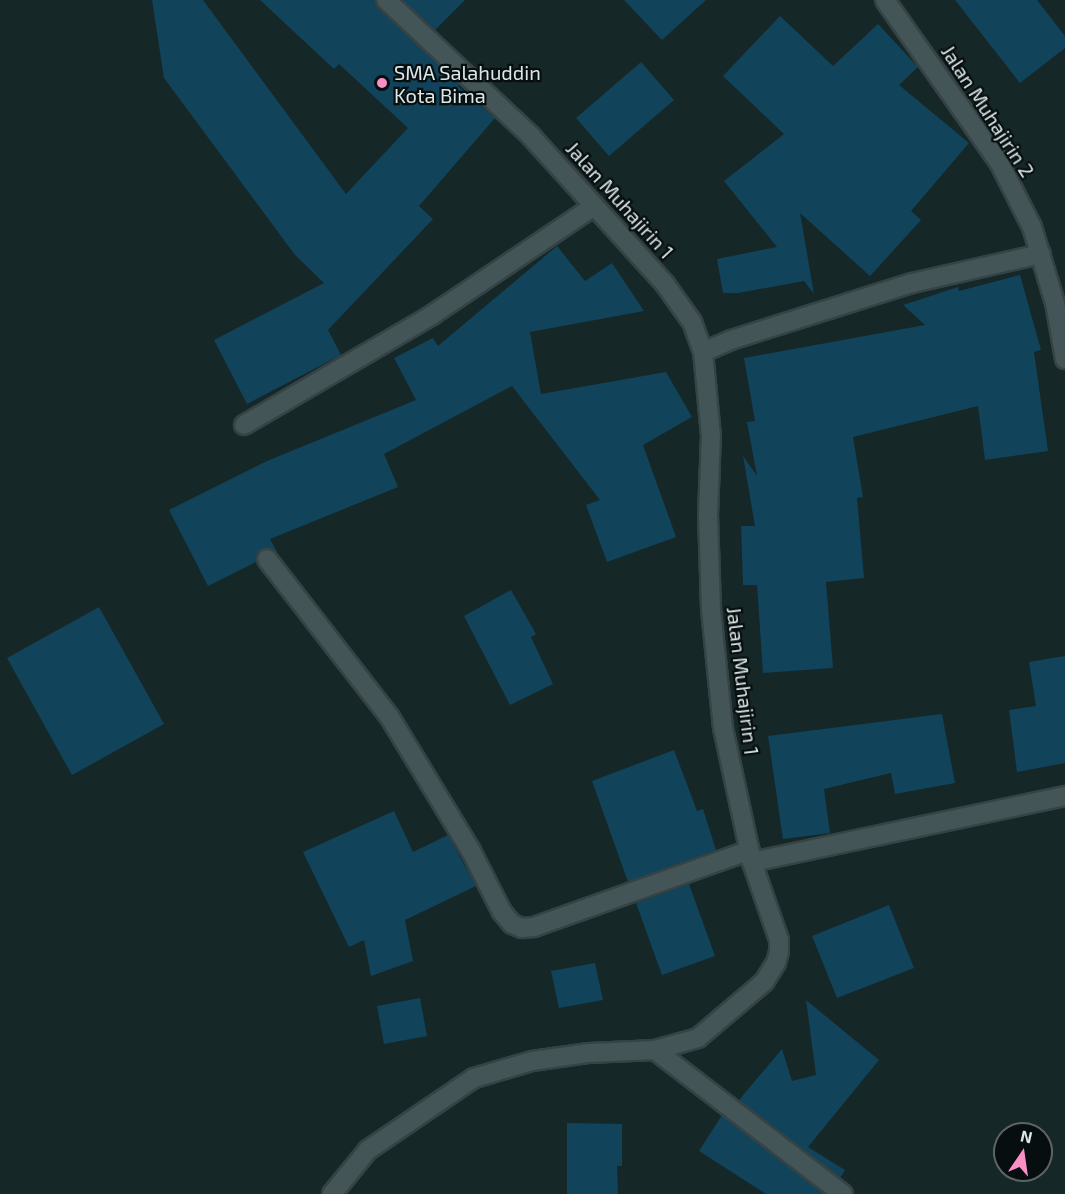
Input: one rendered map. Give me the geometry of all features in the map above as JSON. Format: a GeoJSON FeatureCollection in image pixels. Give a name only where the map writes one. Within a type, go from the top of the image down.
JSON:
{"type":"FeatureCollection","features":[{"type":"Feature","properties":{"kind":"street","name":"Jalan Muhajirin 1"},"geometry":{"type":"LineString","coordinates":[[332,1194],[368,1150],[474,1077],[532,1061],[589,1053],[655,1050],[699,1038],[764,982],[776,963],[779,940],[751,856],[723,728],[711,609],[708,516],[711,436],[703,352],[692,322],[665,284],[531,136],[386,0]]}},
{"type":"Feature","properties":{"kind":"street","name":"Jalan Muhajirin 2"},"geometry":{"type":"LineString","coordinates":[[885,0],[999,162],[1032,227],[1055,303],[1065,358]]}},
{"type":"Feature","properties":{"kind":"street"},"geometry":{"type":"LineString","coordinates":[[243,425],[432,315],[594,206]]}},
{"type":"Feature","properties":{"kind":"street"},"geometry":{"type":"LineString","coordinates":[[703,352],[731,340],[912,283],[1041,254]]}},
{"type":"Feature","properties":{"kind":"street"},"geometry":{"type":"LineString","coordinates":[[267,559],[389,716],[471,851],[502,912],[512,924],[522,928],[534,927],[751,856],[1065,796]]}},
{"type":"Feature","properties":{"kind":"street"},"geometry":{"type":"LineString","coordinates":[[655,1050],[843,1194]]}},
{"type":"Feature","properties":{"kind":"building"},"geometry":{"type":"Polygon","coordinates":[[[152,0],[203,0],[346,194],[408,128],[339,64],[334,69],[260,0],[375,0],[378,8],[459,84],[458,86],[495,118],[419,206],[433,219],[328,330],[341,355],[247,404],[214,340],[324,283],[295,255],[164,78],[152,0]]]}},
{"type":"Feature","properties":{"kind":"building"},"geometry":{"type":"Polygon","coordinates":[[[402,0],[465,0],[435,30],[402,0]]]}},
{"type":"Feature","properties":{"kind":"building"},"geometry":{"type":"Polygon","coordinates":[[[624,0],[706,0],[662,40],[624,0]]]}},
{"type":"Feature","properties":{"kind":"building"},"geometry":{"type":"Polygon","coordinates":[[[955,0],[1037,0],[1065,36],[1065,48],[1020,83],[955,0]]]}},
{"type":"Feature","properties":{"kind":"building"},"geometry":{"type":"Polygon","coordinates":[[[780,16],[833,66],[878,24],[918,67],[899,85],[969,143],[911,211],[921,220],[870,276],[800,213],[814,294],[804,281],[738,293],[723,293],[717,259],[777,247],[724,181],[784,134],[723,76],[780,16]]]}},
{"type":"Feature","properties":{"kind":"building"},"geometry":{"type":"Polygon","coordinates":[[[641,62],[674,100],[609,156],[576,118],[641,62]]]}},
{"type":"Feature","properties":{"kind":"building"},"geometry":{"type":"Polygon","coordinates":[[[557,246],[585,281],[612,263],[644,311],[530,332],[541,394],[666,372],[692,417],[643,445],[676,537],[607,562],[586,505],[600,500],[512,386],[384,454],[398,487],[270,539],[277,552],[266,548],[261,550],[256,555],[256,562],[208,586],[169,510],[267,461],[416,400],[394,358],[433,338],[438,346],[557,246]]]}},
{"type":"Feature","properties":{"kind":"building"},"geometry":{"type":"Polygon","coordinates":[[[1020,275],[1041,350],[1034,352],[1048,451],[985,460],[978,406],[853,437],[863,497],[857,498],[864,578],[826,582],[833,668],[763,673],[757,585],[743,585],[741,526],[755,526],[743,456],[757,476],[747,422],[755,421],[744,358],[925,325],[903,305],[958,287],[959,291],[1020,275]]]}},
{"type":"Feature","properties":{"kind":"building"},"geometry":{"type":"Polygon","coordinates":[[[511,590],[536,634],[531,637],[553,684],[510,705],[464,616],[511,590]]]}},
{"type":"Feature","properties":{"kind":"building"},"geometry":{"type":"Polygon","coordinates":[[[99,607],[164,724],[72,775],[7,658],[99,607]]]}},
{"type":"Feature","properties":{"kind":"building"},"geometry":{"type":"Polygon","coordinates":[[[1065,656],[1065,763],[1017,772],[1009,710],[1036,706],[1029,662],[1065,656]]]}},
{"type":"Feature","properties":{"kind":"building"},"geometry":{"type":"Polygon","coordinates":[[[942,714],[955,783],[895,794],[891,773],[824,789],[830,833],[783,839],[768,736],[942,714]]]}},
{"type":"Feature","properties":{"kind":"building"},"geometry":{"type":"Polygon","coordinates":[[[674,750],[697,811],[703,809],[716,850],[628,882],[592,781],[674,750]]]}},
{"type":"Feature","properties":{"kind":"building"},"geometry":{"type":"Polygon","coordinates":[[[394,811],[413,852],[448,835],[476,886],[405,920],[413,961],[371,976],[364,940],[349,947],[303,852],[394,811]]]}},
{"type":"Feature","properties":{"kind":"building"},"geometry":{"type":"Polygon","coordinates":[[[689,884],[715,956],[662,975],[636,903],[689,884]]]}},
{"type":"Feature","properties":{"kind":"building"},"geometry":{"type":"Polygon","coordinates":[[[889,905],[914,968],[837,998],[812,936],[889,905]]]}},
{"type":"Feature","properties":{"kind":"building"},"geometry":{"type":"Polygon","coordinates":[[[595,963],[603,1000],[559,1008],[551,971],[595,963]]]}},
{"type":"Feature","properties":{"kind":"building"},"geometry":{"type":"Polygon","coordinates":[[[420,998],[427,1036],[384,1044],[377,1006],[420,998]]]}},
{"type":"Feature","properties":{"kind":"building"},"geometry":{"type":"Polygon","coordinates":[[[806,1000],[879,1060],[808,1147],[845,1170],[840,1178],[739,1100],[782,1049],[792,1081],[816,1075],[806,1000]]]}},
{"type":"Feature","properties":{"kind":"building"},"geometry":{"type":"Polygon","coordinates":[[[722,1115],[825,1194],[766,1194],[699,1151],[722,1115]]]}},
{"type":"Feature","properties":{"kind":"building"},"geometry":{"type":"Polygon","coordinates":[[[567,1123],[622,1124],[622,1166],[617,1166],[618,1194],[567,1194],[567,1123]]]}},
{"type":"Feature","properties":{"kind":"place","name":"SMA Salahuddin Kota Bima"},"geometry":{"type":"Point","coordinates":[382,83]}}]}
